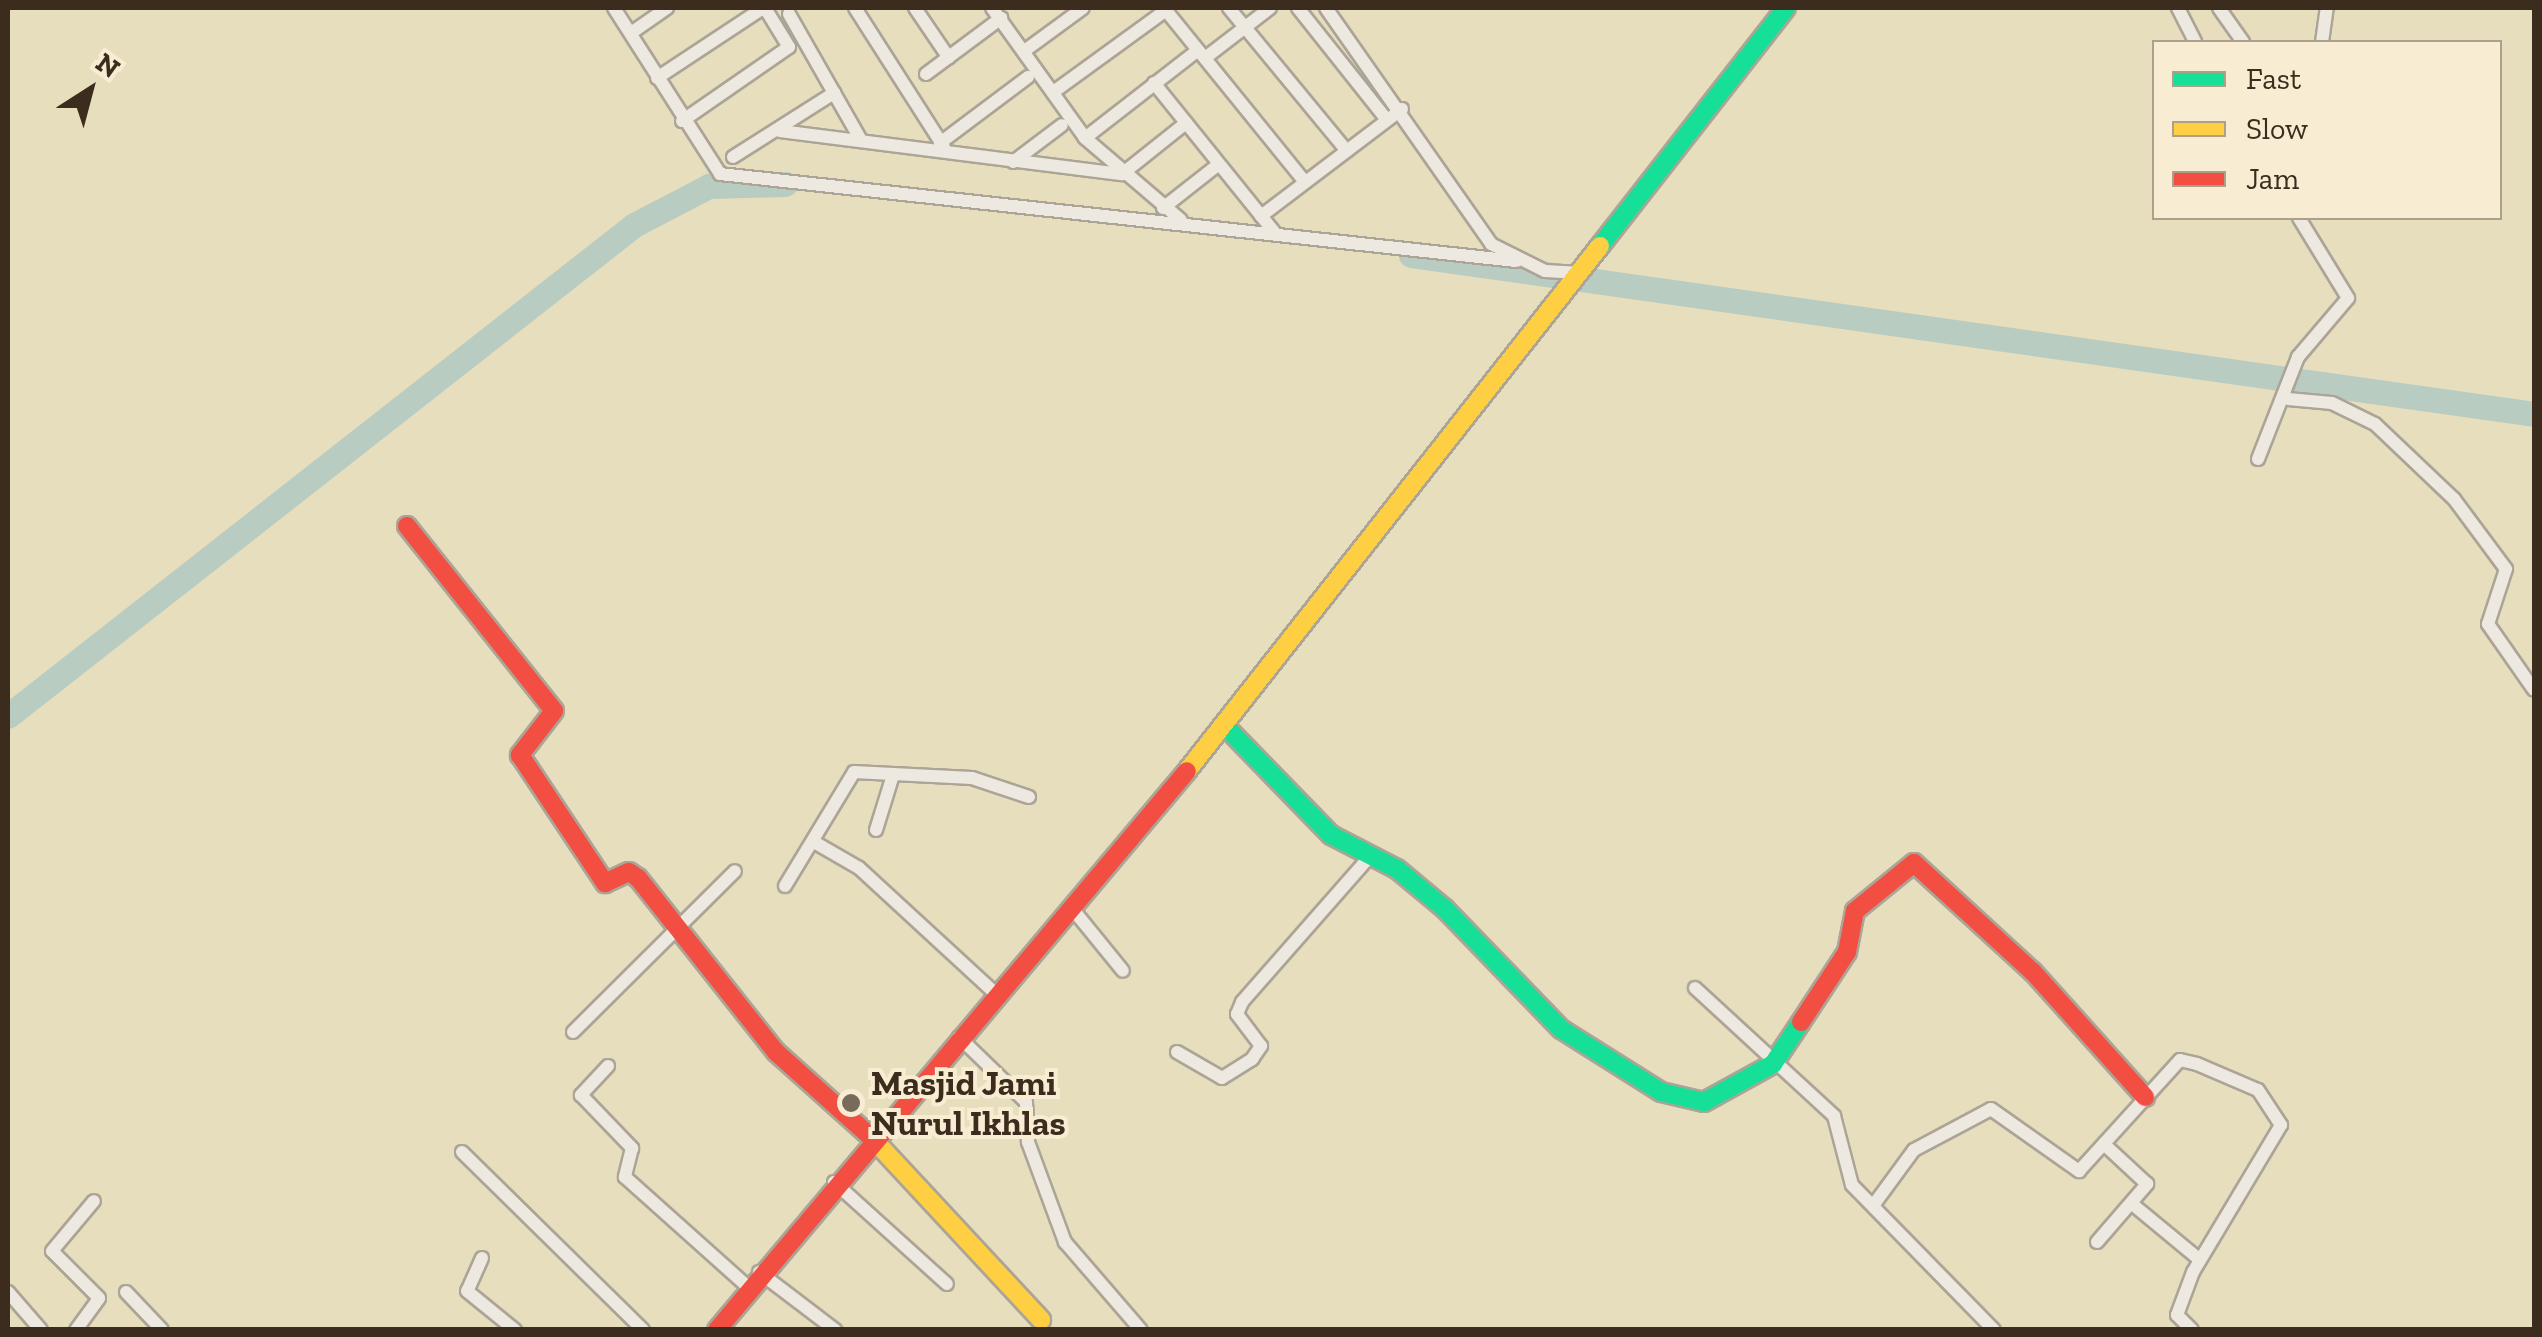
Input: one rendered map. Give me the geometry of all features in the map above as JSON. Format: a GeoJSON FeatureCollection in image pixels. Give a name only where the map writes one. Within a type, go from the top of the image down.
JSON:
{"type":"FeatureCollection","features":[{"type":"Feature","properties":{"kind":"street"},"geometry":{"type":"LineString","coordinates":[[614,8],[682,121],[720,174],[1183,222],[1516,261],[1580,274]]}},
{"type":"Feature","properties":{"kind":"street"},"geometry":{"type":"LineString","coordinates":[[631,33],[668,8]]}},
{"type":"Feature","properties":{"kind":"street"},"geometry":{"type":"LineString","coordinates":[[656,78],[764,8],[789,46],[682,121]]}},
{"type":"Feature","properties":{"kind":"street"},"geometry":{"type":"LineString","coordinates":[[855,8],[942,145]]}},
{"type":"Feature","properties":{"kind":"street"},"geometry":{"type":"LineString","coordinates":[[914,8],[948,58]]}},
{"type":"Feature","properties":{"kind":"street"},"geometry":{"type":"LineString","coordinates":[[1027,50],[1083,8]]}},
{"type":"Feature","properties":{"kind":"street"},"geometry":{"type":"LineString","coordinates":[[1229,8],[1347,151]]}},
{"type":"Feature","properties":{"kind":"street"},"geometry":{"type":"LineString","coordinates":[[1085,138],[1154,83],[1270,8]]}},
{"type":"Feature","properties":{"kind":"street"},"geometry":{"type":"LineString","coordinates":[[1298,8],[1387,120]]}},
{"type":"Feature","properties":{"kind":"street"},"geometry":{"type":"LineString","coordinates":[[1326,8],[1402,109],[1490,244],[1516,261]]}},
{"type":"Feature","properties":{"kind":"street"},"geometry":{"type":"LineString","coordinates":[[718,1330],[754,1279],[834,1182],[1225,726],[1786,8]]}},
{"type":"Feature","properties":{"kind":"street"},"geometry":{"type":"LineString","coordinates":[[2178,8],[2194,40]]}},
{"type":"Feature","properties":{"kind":"street"},"geometry":{"type":"LineString","coordinates":[[2220,8],[2242,40]]}},
{"type":"Feature","properties":{"kind":"street"},"geometry":{"type":"LineString","coordinates":[[2322,40],[2327,8]]}},
{"type":"Feature","properties":{"kind":"street"},"geometry":{"type":"LineString","coordinates":[[1056,90],[1165,9],[1305,182]]}},
{"type":"Feature","properties":{"kind":"street"},"geometry":{"type":"LineString","coordinates":[[926,74],[996,13],[1056,90],[1085,138],[1122,174],[1183,222]]}},
{"type":"Feature","properties":{"kind":"street"},"geometry":{"type":"LineString","coordinates":[[789,14],[861,140]]}},
{"type":"Feature","properties":{"kind":"street"},"geometry":{"type":"LineString","coordinates":[[942,145],[1028,77]]}},
{"type":"Feature","properties":{"kind":"street"},"geometry":{"type":"LineString","coordinates":[[1154,83],[1274,233]]}},
{"type":"Feature","properties":{"kind":"street"},"geometry":{"type":"LineString","coordinates":[[733,157],[780,131],[834,92]]}},
{"type":"Feature","properties":{"kind":"street"},"geometry":{"type":"LineString","coordinates":[[1261,216],[1402,109]]}},
{"type":"Feature","properties":{"kind":"street"},"geometry":{"type":"LineString","coordinates":[[780,131],[942,145],[1013,162],[1122,174],[1186,123]]}},
{"type":"Feature","properties":{"kind":"street"},"geometry":{"type":"LineString","coordinates":[[1013,162],[1062,125]]}},
{"type":"Feature","properties":{"kind":"street"},"geometry":{"type":"LineString","coordinates":[[1163,208],[1219,164]]}},
{"type":"Feature","properties":{"kind":"street"},"geometry":{"type":"LineString","coordinates":[[2258,459],[2289,396],[2298,357],[2348,298],[2300,220]]}},
{"type":"Feature","properties":{"kind":"street"},"geometry":{"type":"LineString","coordinates":[[2289,396],[2332,403],[2374,424],[2464,511],[2506,570],[2488,624],[2534,690]]}},
{"type":"Feature","properties":{"kind":"street"},"geometry":{"type":"LineString","coordinates":[[407,526],[554,711],[520,752],[608,886],[634,874],[776,1052],[868,1142],[924,1185],[1040,1320]]}},
{"type":"Feature","properties":{"kind":"street"},"geometry":{"type":"LineString","coordinates":[[1225,726],[1331,835],[1371,855],[1446,908],[1561,1029],[1661,1092],[1704,1102],[1773,1064],[1847,952],[1855,911],[1914,863],[2033,972],[2146,1096]]}},
{"type":"Feature","properties":{"kind":"street"},"geometry":{"type":"LineString","coordinates":[[786,886],[814,842],[847,775],[972,778],[1028,797]]}},
{"type":"Feature","properties":{"kind":"street"},"geometry":{"type":"LineString","coordinates":[[876,830],[893,775]]}},
{"type":"Feature","properties":{"kind":"street"},"geometry":{"type":"LineString","coordinates":[[814,842],[859,868],[996,994]]}},
{"type":"Feature","properties":{"kind":"street"},"geometry":{"type":"LineString","coordinates":[[1177,1052],[1222,1078],[1252,1059],[1261,1046],[1237,1014],[1242,1002],[1371,855]]}},
{"type":"Feature","properties":{"kind":"street"},"geometry":{"type":"LineString","coordinates":[[573,1032],[672,926],[735,871]]}},
{"type":"Feature","properties":{"kind":"street"},"geometry":{"type":"LineString","coordinates":[[1072,907],[1122,971]]}},
{"type":"Feature","properties":{"kind":"street"},"geometry":{"type":"LineString","coordinates":[[1695,988],[1839,1122],[1852,1185],[1876,1203],[1994,1330]]}},
{"type":"Feature","properties":{"kind":"street"},"geometry":{"type":"LineString","coordinates":[[958,1037],[1026,1102],[1028,1142],[1064,1242],[1141,1330]]}},
{"type":"Feature","properties":{"kind":"street"},"geometry":{"type":"LineString","coordinates":[[1876,1203],[1914,1150],[1991,1109],[2072,1169],[2104,1144],[2146,1096],[2186,1060],[2258,1090],[2280,1114],[2280,1136],[2200,1260],[2178,1311],[2192,1330]]}},
{"type":"Feature","properties":{"kind":"street"},"geometry":{"type":"LineString","coordinates":[[608,1066],[581,1094],[632,1148],[625,1177],[754,1279],[835,1330]]}},
{"type":"Feature","properties":{"kind":"street"},"geometry":{"type":"LineString","coordinates":[[2097,1242],[2146,1180],[2104,1144]]}},
{"type":"Feature","properties":{"kind":"street"},"geometry":{"type":"LineString","coordinates":[[462,1152],[643,1330]]}},
{"type":"Feature","properties":{"kind":"street"},"geometry":{"type":"LineString","coordinates":[[834,1182],[947,1284]]}},
{"type":"Feature","properties":{"kind":"street"},"geometry":{"type":"LineString","coordinates":[[76,1330],[99,1298],[52,1250],[94,1201]]}},
{"type":"Feature","properties":{"kind":"street"},"geometry":{"type":"LineString","coordinates":[[2131,1203],[2200,1260]]}},
{"type":"Feature","properties":{"kind":"street"},"geometry":{"type":"LineString","coordinates":[[482,1258],[467,1291],[515,1330]]}},
{"type":"Feature","properties":{"kind":"street"},"geometry":{"type":"LineString","coordinates":[[8,1292],[41,1330]]}},
{"type":"Feature","properties":{"kind":"street"},"geometry":{"type":"LineString","coordinates":[[126,1292],[162,1330]]}},
{"type":"Feature","properties":{"kind":"shaded area"},"geometry":{"type":"Polygon","coordinates":[[[8,8],[2534,8],[2534,1329],[8,1329],[8,8]]]}},
{"type":"Feature","properties":{"kind":"waterway"},"geometry":{"type":"LineString","coordinates":[[8,716],[634,225],[709,186],[785,184]]}},
{"type":"Feature","properties":{"kind":"waterway"},"geometry":{"type":"LineString","coordinates":[[1411,255],[2534,414]]}},
{"type":"Feature","properties":{"kind":"traffic: fast"},"geometry":{"type":"LineString","coordinates":[[1600,246],[1786,8]]}},
{"type":"Feature","properties":{"kind":"traffic: fast"},"geometry":{"type":"LineString","coordinates":[[1225,726],[1331,835],[1397,869],[1445,909],[1561,1029],[1661,1092],[1704,1102],[1773,1064],[1801,1022]]}},
{"type":"Feature","properties":{"kind":"traffic: slow"},"geometry":{"type":"LineString","coordinates":[[1187,771],[1600,246]]}},
{"type":"Feature","properties":{"kind":"traffic: slow"},"geometry":{"type":"LineString","coordinates":[[873,1139],[1041,1320]]}},
{"type":"Feature","properties":{"kind":"traffic: jam"},"geometry":{"type":"LineString","coordinates":[[407,526],[554,711],[520,755],[605,883],[629,872],[638,878],[776,1052],[873,1139]]}},
{"type":"Feature","properties":{"kind":"traffic: jam"},"geometry":{"type":"LineString","coordinates":[[717,1330],[1187,771]]}},
{"type":"Feature","properties":{"kind":"traffic: jam"},"geometry":{"type":"LineString","coordinates":[[1801,1022],[1847,952],[1855,911],[1914,863],[2033,972],[2145,1097]]}},
{"type":"Feature","properties":{"kind":"place","name":"Masjid Jami Nurul Ikhlas"},"geometry":{"type":"Point","coordinates":[851,1103]}}]}
